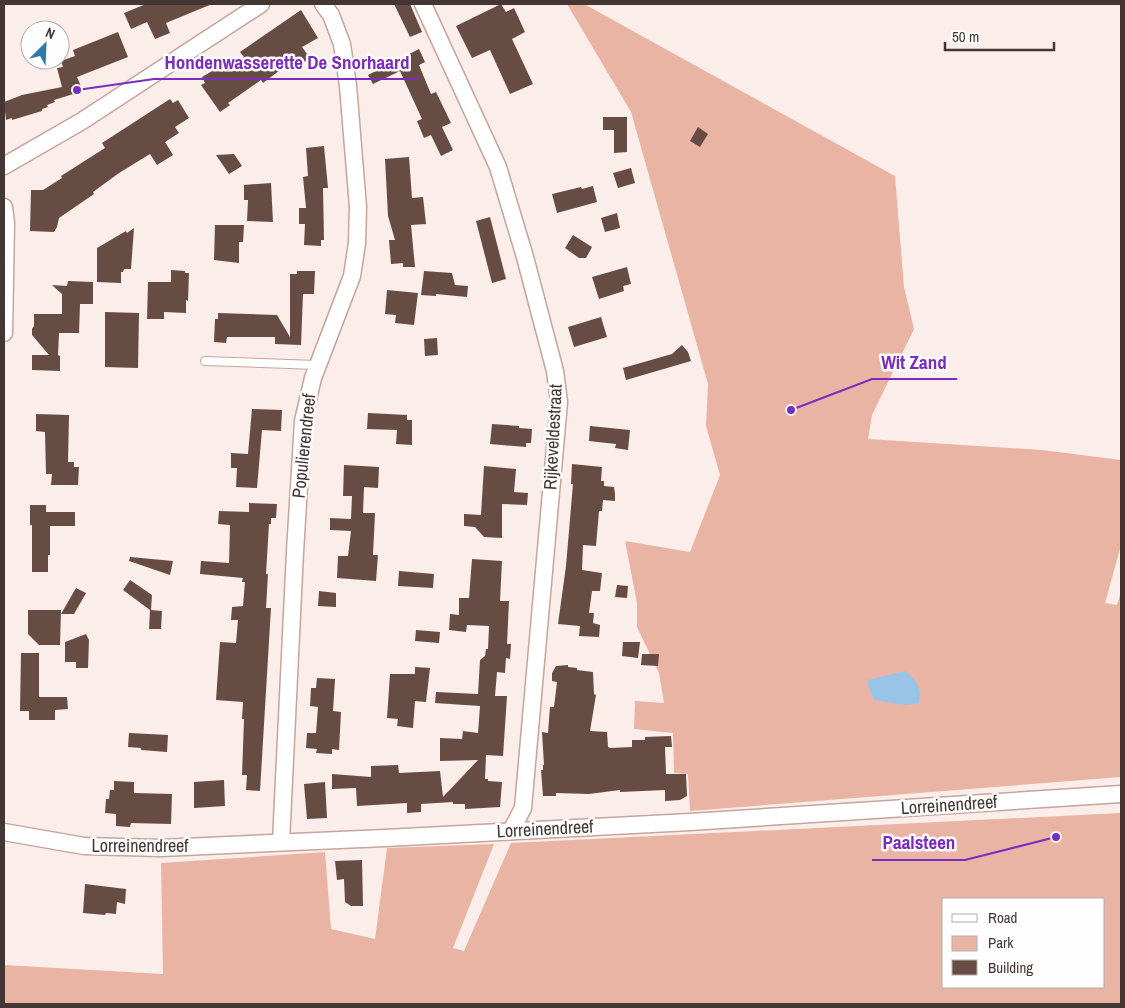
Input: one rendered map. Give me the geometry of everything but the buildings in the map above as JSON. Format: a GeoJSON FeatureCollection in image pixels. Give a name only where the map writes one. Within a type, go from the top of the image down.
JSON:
{"type":"FeatureCollection","features":[{"type":"Feature","properties":{"kind":"street"},"geometry":{"type":"LineString","coordinates":[[4,166],[82,121],[261,4]]}},
{"type":"Feature","properties":{"kind":"street","name":"Populierendreef"},"geometry":{"type":"LineString","coordinates":[[282,842],[303,421],[317,366],[352,276],[357,243],[358,207],[348,86],[342,44],[331,15],[323,4]]}},
{"type":"Feature","properties":{"kind":"street","name":"Rijkeveldestraat"},"geometry":{"type":"LineString","coordinates":[[423,4],[498,167],[556,371],[559,402],[524,798],[523,808],[510,831]]}},
{"type":"Feature","properties":{"kind":"street"},"geometry":{"type":"LineString","coordinates":[[4,206],[6,223],[4,334]]}},
{"type":"Feature","properties":{"kind":"street","name":"Lorreinendreef"},"geometry":{"type":"LineString","coordinates":[[4,832],[84,846],[161,848],[690,822],[1121,794]]}},
{"type":"Feature","properties":{"kind":"lane"},"geometry":{"type":"LineString","coordinates":[[205,361],[317,366]]}},
{"type":"Feature","properties":{"kind":"green space"},"geometry":{"type":"Polygon","coordinates":[[[567,4],[584,4],[895,176],[904,287],[914,329],[872,415],[868,439],[1042,450],[1121,460],[1121,545],[1105,603],[1117,605],[1121,591],[1121,777],[690,811],[688,774],[674,773],[673,733],[634,729],[635,701],[664,703],[659,673],[637,627],[637,603],[625,541],[690,552],[720,475],[706,426],[708,384],[631,112],[567,4]]]}},
{"type":"Feature","properties":{"kind":"green space"},"geometry":{"type":"Polygon","coordinates":[[[1121,813],[1121,1004],[4,1004],[4,965],[163,974],[161,863],[325,852],[331,929],[375,939],[387,848],[494,844],[453,948],[464,951],[511,843],[1121,813]]]}},
{"type":"Feature","properties":{"kind":"water"},"geometry":{"type":"Polygon","coordinates":[[[905,671],[918,685],[920,692],[919,703],[906,705],[874,700],[868,686],[868,680],[905,671]]]}},
{"type":"Feature","properties":{"kind":"place","name":"Hondenwasserette De Snorhaard"},"geometry":{"type":"Point","coordinates":[77,90]}},
{"type":"Feature","properties":{"kind":"place","name":"Wit Zand"},"geometry":{"type":"Point","coordinates":[791,410]}},
{"type":"Feature","properties":{"kind":"place","name":"Paalsteen"},"geometry":{"type":"Point","coordinates":[1056,837]}}]}
